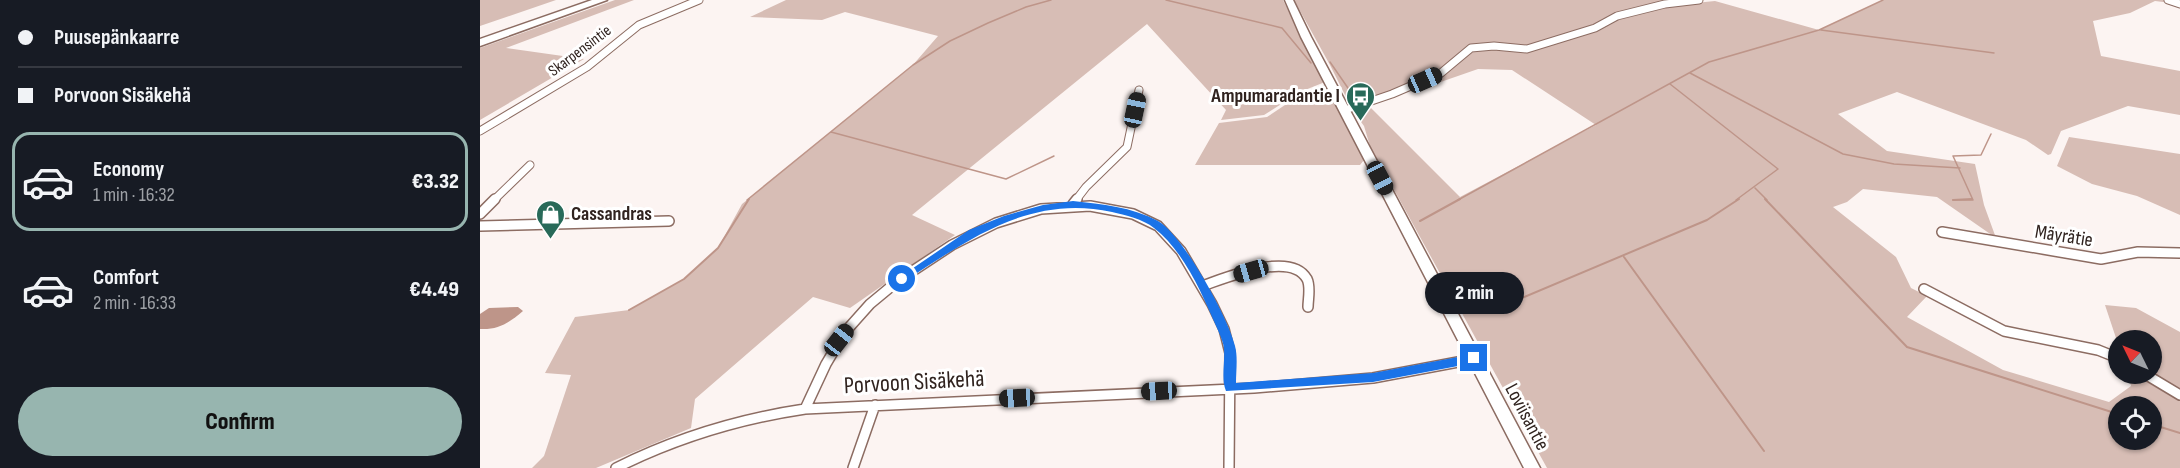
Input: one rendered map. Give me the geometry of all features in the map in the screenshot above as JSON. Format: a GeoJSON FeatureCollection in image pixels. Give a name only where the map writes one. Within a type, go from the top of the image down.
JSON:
{"type":"FeatureCollection","features":[{"type":"Feature","properties":{"kind":"highway"},"geometry":{"type":"LineString","coordinates":[[480,32],[574,0]]}},
{"type":"Feature","properties":{"kind":"highway"},"geometry":{"type":"LineString","coordinates":[[480,43],[602,0]]}},
{"type":"Feature","properties":{"kind":"main road","name":"Loviisantie"},"geometry":{"type":"LineString","coordinates":[[1289,0],[1532,468]]}},
{"type":"Feature","properties":{"kind":"street","name":"Skarpensintie"},"geometry":{"type":"LineString","coordinates":[[480,131],[587,67],[639,25],[699,0]]}},
{"type":"Feature","properties":{"kind":"street"},"geometry":{"type":"LineString","coordinates":[[1345,110],[1392,94],[1441,73],[1471,48],[1494,46],[1527,49],[1595,28],[1617,16],[1665,4],[1699,0]]}},
{"type":"Feature","properties":{"kind":"street"},"geometry":{"type":"LineString","coordinates":[[2168,0],[2180,4]]}},
{"type":"Feature","properties":{"kind":"street"},"geometry":{"type":"LineString","coordinates":[[1073,204],[1086,187],[1127,147],[1139,90]]}},
{"type":"Feature","properties":{"kind":"street"},"geometry":{"type":"LineString","coordinates":[[480,214],[530,165]]}},
{"type":"Feature","properties":{"kind":"street"},"geometry":{"type":"LineString","coordinates":[[806,409],[827,360],[839,340],[854,320],[884,292],[954,243],[990,224],[1024,212],[1073,204],[1129,213],[1156,224],[1176,243],[1202,286],[1230,347],[1229,468]]}},
{"type":"Feature","properties":{"kind":"street"},"geometry":{"type":"LineString","coordinates":[[480,226],[669,221]]}},
{"type":"Feature","properties":{"kind":"street","name":"Mäyrätie"},"geometry":{"type":"LineString","coordinates":[[1942,232],[2101,258],[2138,252],[2180,252]]}},
{"type":"Feature","properties":{"kind":"street"},"geometry":{"type":"LineString","coordinates":[[1202,286],[1267,267],[1288,266],[1298,269],[1307,278],[1308,307]]}},
{"type":"Feature","properties":{"kind":"street"},"geometry":{"type":"LineString","coordinates":[[1924,290],[2004,331],[2108,354]]}},
{"type":"Feature","properties":{"kind":"street","name":"Porvoon Sisäkehä"},"geometry":{"type":"LineString","coordinates":[[616,468],[704,429],[768,414],[806,409],[1230,388],[1373,378],[1474,358]]}},
{"type":"Feature","properties":{"kind":"street"},"geometry":{"type":"LineString","coordinates":[[2162,384],[2180,395]]}},
{"type":"Feature","properties":{"kind":"street"},"geometry":{"type":"LineString","coordinates":[[853,468],[875,405]]}},
{"type":"Feature","properties":{"kind":"shaded area"},"geometry":{"type":"Polygon","coordinates":[[[480,0],[556,0],[480,26],[480,0]]]}},
{"type":"Feature","properties":{"kind":"shaded area"},"geometry":{"type":"Polygon","coordinates":[[[615,0],[634,0],[506,48],[584,59],[480,120],[480,48],[615,0]]]}},
{"type":"Feature","properties":{"kind":"shaded area"},"geometry":{"type":"Polygon","coordinates":[[[786,0],[1283,0],[1325,82],[1300,92],[1264,115],[1221,120],[1226,110],[1147,24],[912,215],[955,235],[850,308],[813,297],[695,399],[691,428],[596,468],[532,468],[544,456],[571,375],[545,373],[575,317],[629,310],[684,279],[718,248],[742,204],[912,66],[938,36],[845,12],[822,20],[750,17],[786,0]]]}},
{"type":"Feature","properties":{"kind":"shaded area"},"geometry":{"type":"Polygon","coordinates":[[[1294,0],[1685,0],[1663,2],[1525,47],[1493,44],[1467,46],[1441,67],[1412,83],[1350,105],[1294,0]]]}},
{"type":"Feature","properties":{"kind":"shaded area"},"geometry":{"type":"Polygon","coordinates":[[[1883,0],[2164,0],[2171,3],[2155,1],[2130,13],[2093,21],[2101,56],[2180,71],[2180,115],[2128,106],[2061,131],[2051,154],[2048,155],[2026,140],[1897,92],[1838,114],[1887,151],[1975,164],[1984,205],[1996,238],[1937,197],[1863,189],[1847,202],[1833,207],[1896,257],[1911,288],[1927,296],[1907,317],[2003,370],[2108,402],[2108,450],[2162,450],[2162,396],[2117,396],[2131,386],[2130,384],[2150,384],[2180,401],[2180,468],[1547,468],[1370,146],[1364,126],[1353,111],[1369,106],[1460,197],[1596,125],[1512,70],[1478,69],[1432,85],[1424,83],[1445,73],[1473,51],[1494,48],[1527,51],[1619,18],[1665,6],[1715,1],[1819,30],[1883,0]]]}},
{"type":"Feature","properties":{"kind":"shaded area"},"geometry":{"type":"Polygon","coordinates":[[[1323,85],[1327,87],[1364,160],[1360,165],[1195,165],[1219,123],[1267,117],[1303,93],[1323,85]]]}},
{"type":"Feature","properties":{"kind":"shaded area"},"geometry":{"type":"Polygon","coordinates":[[[2069,137],[2180,154],[2180,215],[2137,196],[2092,184],[2057,166],[2069,137]]]}},
{"type":"Feature","properties":{"kind":"shaded area"},"geometry":{"type":"Polygon","coordinates":[[[2105,305],[2136,308],[2180,332],[2180,390],[2162,379],[2162,330],[2113,330],[2105,305]]]}},
{"type":"Feature","properties":{"kind":"shaded area"},"geometry":{"type":"Polygon","coordinates":[[[518,307],[523,311],[508,322],[498,327],[480,329],[480,314],[489,308],[518,307]]]}},
{"type":"Feature","properties":{"kind":"waterway"},"geometry":{"type":"LineString","coordinates":[[747,200],[913,65],[950,41],[988,23],[1026,7],[1051,0]]}},
{"type":"Feature","properties":{"kind":"waterway"},"geometry":{"type":"LineString","coordinates":[[1166,0],[1282,28],[1311,63]]}},
{"type":"Feature","properties":{"kind":"waterway"},"geometry":{"type":"LineString","coordinates":[[1458,200],[1709,62],[1819,30],[1883,0]]}},
{"type":"Feature","properties":{"kind":"waterway"},"geometry":{"type":"LineString","coordinates":[[1821,30],[1994,53]]}},
{"type":"Feature","properties":{"kind":"waterway"},"geometry":{"type":"LineString","coordinates":[[1330,62],[1359,104]]}},
{"type":"Feature","properties":{"kind":"waterway"},"geometry":{"type":"LineString","coordinates":[[1690,73],[1843,154],[1894,164],[1958,168]]}},
{"type":"Feature","properties":{"kind":"waterway"},"geometry":{"type":"LineString","coordinates":[[1670,84],[1778,169],[1736,200]]}},
{"type":"Feature","properties":{"kind":"waterway"},"geometry":{"type":"LineString","coordinates":[[831,132],[1006,179],[1054,156]]}},
{"type":"Feature","properties":{"kind":"waterway"},"geometry":{"type":"LineString","coordinates":[[1958,168],[1953,156],[1981,155],[1991,134]]}},
{"type":"Feature","properties":{"kind":"waterway"},"geometry":{"type":"LineString","coordinates":[[1958,168],[1973,200],[1953,200],[1972,199]]}},
{"type":"Feature","properties":{"kind":"waterway"},"geometry":{"type":"LineString","coordinates":[[1755,188],[1767,200]]}},
{"type":"Feature","properties":{"kind":"waterway"},"geometry":{"type":"LineString","coordinates":[[629,310],[684,279],[718,248],[749,199]]}},
{"type":"Feature","properties":{"kind":"waterway"},"geometry":{"type":"LineString","coordinates":[[1420,221],[1460,199]]}},
{"type":"Feature","properties":{"kind":"waterway"},"geometry":{"type":"LineString","coordinates":[[1491,311],[1707,220],[1739,199]]}},
{"type":"Feature","properties":{"kind":"waterway"},"geometry":{"type":"LineString","coordinates":[[1765,199],[1907,347],[2108,411]]}},
{"type":"Feature","properties":{"kind":"waterway"},"geometry":{"type":"LineString","coordinates":[[1624,257],[1764,451]]}},
{"type":"Feature","properties":{"kind":"waterway"},"geometry":{"type":"LineString","coordinates":[[2162,427],[2180,433]]}},
{"type":"Feature","properties":{"kind":"place","name":"Ampumaradantie I"},"geometry":{"type":"Point","coordinates":[1361,122]}},
{"type":"Feature","properties":{"kind":"place","name":"Cassandras"},"geometry":{"type":"Point","coordinates":[550,240]}},
{"type":"Feature","properties":{"kind":"route"},"geometry":{"type":"LineString","coordinates":[[902,279],[973,232],[1024,212],[1073,204],[1105,208],[1129,213],[1156,224],[1176,243],[1202,286],[1230,347],[1230,388],[1373,378],[1474,358]]}}]}
